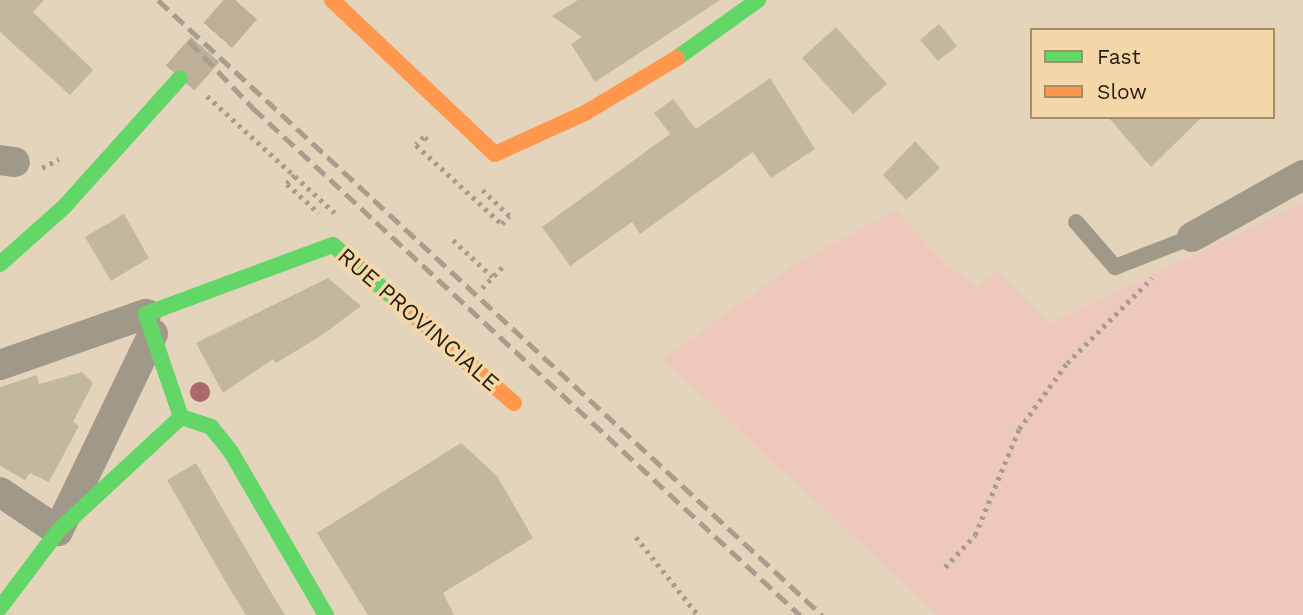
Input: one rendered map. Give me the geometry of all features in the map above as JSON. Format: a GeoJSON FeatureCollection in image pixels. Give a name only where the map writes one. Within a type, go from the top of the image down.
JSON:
{"type":"FeatureCollection","features":[{"type":"Feature","properties":{"kind":"street"},"geometry":{"type":"LineString","coordinates":[[332,0],[495,154],[585,113],[657,72],[758,0]]}},
{"type":"Feature","properties":{"kind":"street"},"geometry":{"type":"LineString","coordinates":[[0,264],[64,207],[180,78]]}},
{"type":"Feature","properties":{"kind":"street"},"geometry":{"type":"LineString","coordinates":[[1192,237],[1303,174]]}},
{"type":"Feature","properties":{"kind":"street","name":"RUE PROVINCIALE"},"geometry":{"type":"LineString","coordinates":[[150,324],[333,245],[514,403]]}},
{"type":"Feature","properties":{"kind":"street"},"geometry":{"type":"LineString","coordinates":[[0,365],[150,324]]}},
{"type":"Feature","properties":{"kind":"street"},"geometry":{"type":"LineString","coordinates":[[150,324],[181,417]]}},
{"type":"Feature","properties":{"kind":"street"},"geometry":{"type":"LineString","coordinates":[[58,531],[150,324]]}},
{"type":"Feature","properties":{"kind":"street"},"geometry":{"type":"LineString","coordinates":[[0,608],[58,531],[181,417]]}},
{"type":"Feature","properties":{"kind":"street"},"geometry":{"type":"LineString","coordinates":[[181,417],[211,427],[231,452],[326,615]]}},
{"type":"Feature","properties":{"kind":"street"},"geometry":{"type":"LineString","coordinates":[[0,492],[58,531]]}},
{"type":"Feature","properties":{"kind":"lane"},"geometry":{"type":"LineString","coordinates":[[1076,222],[1115,267],[1192,237]]}},
{"type":"Feature","properties":{"kind":"path"},"geometry":{"type":"LineString","coordinates":[[204,92],[344,220]]}},
{"type":"Feature","properties":{"kind":"path"},"geometry":{"type":"LineString","coordinates":[[433,145],[424,136],[416,145],[502,224],[509,216],[472,181]]}},
{"type":"Feature","properties":{"kind":"path"},"geometry":{"type":"LineString","coordinates":[[482,190],[495,154]]}},
{"type":"Feature","properties":{"kind":"path"},"geometry":{"type":"LineString","coordinates":[[7,161],[43,169],[65,156]]}},
{"type":"Feature","properties":{"kind":"path"},"geometry":{"type":"LineString","coordinates":[[295,175],[287,184],[340,232],[333,245]]}},
{"type":"Feature","properties":{"kind":"path"},"geometry":{"type":"LineString","coordinates":[[453,240],[493,277]]}},
{"type":"Feature","properties":{"kind":"path"},"geometry":{"type":"LineString","coordinates":[[482,288],[505,264]]}},
{"type":"Feature","properties":{"kind":"path"},"geometry":{"type":"LineString","coordinates":[[945,567],[975,535],[1019,429],[1067,363],[1154,276]]}},
{"type":"Feature","properties":{"kind":"path"},"geometry":{"type":"LineString","coordinates":[[636,537],[698,615]]}},
{"type":"Feature","properties":{"kind":"shaded area"},"geometry":{"type":"Polygon","coordinates":[[[1303,203],[1303,615],[938,615],[663,359],[797,263],[896,210],[944,263],[977,287],[997,271],[1050,323],[1303,203]]]}},
{"type":"Feature","properties":{"kind":"building"},"geometry":{"type":"Polygon","coordinates":[[[0,0],[44,0],[33,12],[93,70],[70,95],[0,32],[0,0]]]}},
{"type":"Feature","properties":{"kind":"building"},"geometry":{"type":"Polygon","coordinates":[[[578,0],[720,0],[595,82],[571,44],[582,37],[552,16],[578,0]]]}},
{"type":"Feature","properties":{"kind":"building"},"geometry":{"type":"Polygon","coordinates":[[[939,24],[957,46],[938,61],[920,40],[939,24]]]}},
{"type":"Feature","properties":{"kind":"building"},"geometry":{"type":"Polygon","coordinates":[[[836,27],[887,84],[853,114],[802,58],[836,27]]]}},
{"type":"Feature","properties":{"kind":"building"},"geometry":{"type":"Polygon","coordinates":[[[770,78],[815,149],[771,178],[753,152],[640,234],[632,222],[570,266],[542,227],[670,134],[654,113],[673,99],[696,129],[770,78]]]}},
{"type":"Feature","properties":{"kind":"building"},"geometry":{"type":"Polygon","coordinates":[[[1110,119],[1200,119],[1151,167],[1110,119]]]}},
{"type":"Feature","properties":{"kind":"building"},"geometry":{"type":"Polygon","coordinates":[[[915,141],[940,168],[906,200],[883,175],[915,141]]]}},
{"type":"Feature","properties":{"kind":"building"},"geometry":{"type":"Polygon","coordinates":[[[124,214],[149,258],[111,281],[85,237],[124,214]]]}},
{"type":"Feature","properties":{"kind":"building"},"geometry":{"type":"Polygon","coordinates":[[[328,278],[361,306],[322,335],[276,363],[273,359],[223,393],[196,343],[328,278]]]}},
{"type":"Feature","properties":{"kind":"building"},"geometry":{"type":"Polygon","coordinates":[[[82,372],[93,383],[73,422],[79,426],[49,482],[30,473],[25,480],[0,466],[0,387],[37,375],[39,384],[82,372]]]}},
{"type":"Feature","properties":{"kind":"building"},"geometry":{"type":"Polygon","coordinates":[[[461,443],[497,476],[533,538],[443,593],[454,615],[368,615],[317,533],[461,443]]]}},
{"type":"Feature","properties":{"kind":"building"},"geometry":{"type":"Polygon","coordinates":[[[196,463],[285,615],[246,615],[228,586],[167,480],[196,463]]]}},
{"type":"Feature","properties":{"kind":"tunnel"},"geometry":{"type":"LineString","coordinates":[[180,78],[249,0]]}},
{"type":"Feature","properties":{"kind":"railway"},"geometry":{"type":"LineString","coordinates":[[158,0],[822,615]]}},
{"type":"Feature","properties":{"kind":"railway"},"geometry":{"type":"LineString","coordinates":[[189,41],[253,108],[800,615]]}},
{"type":"Feature","properties":{"kind":"traffic: fast"},"geometry":{"type":"LineString","coordinates":[[677,58],[758,0]]}},
{"type":"Feature","properties":{"kind":"traffic: fast"},"geometry":{"type":"LineString","coordinates":[[0,264],[64,207],[180,78]]}},
{"type":"Feature","properties":{"kind":"traffic: fast"},"geometry":{"type":"LineString","coordinates":[[181,417],[146,314],[333,245],[395,299]]}},
{"type":"Feature","properties":{"kind":"traffic: fast"},"geometry":{"type":"LineString","coordinates":[[181,417],[211,427],[231,452],[326,615]]}},
{"type":"Feature","properties":{"kind":"traffic: fast"},"geometry":{"type":"LineString","coordinates":[[0,608],[58,531],[181,417]]}},
{"type":"Feature","properties":{"kind":"traffic: slow"},"geometry":{"type":"LineString","coordinates":[[332,0],[495,154],[585,113],[677,58]]}},
{"type":"Feature","properties":{"kind":"traffic: slow"},"geometry":{"type":"LineString","coordinates":[[395,299],[514,403]]}}]}
